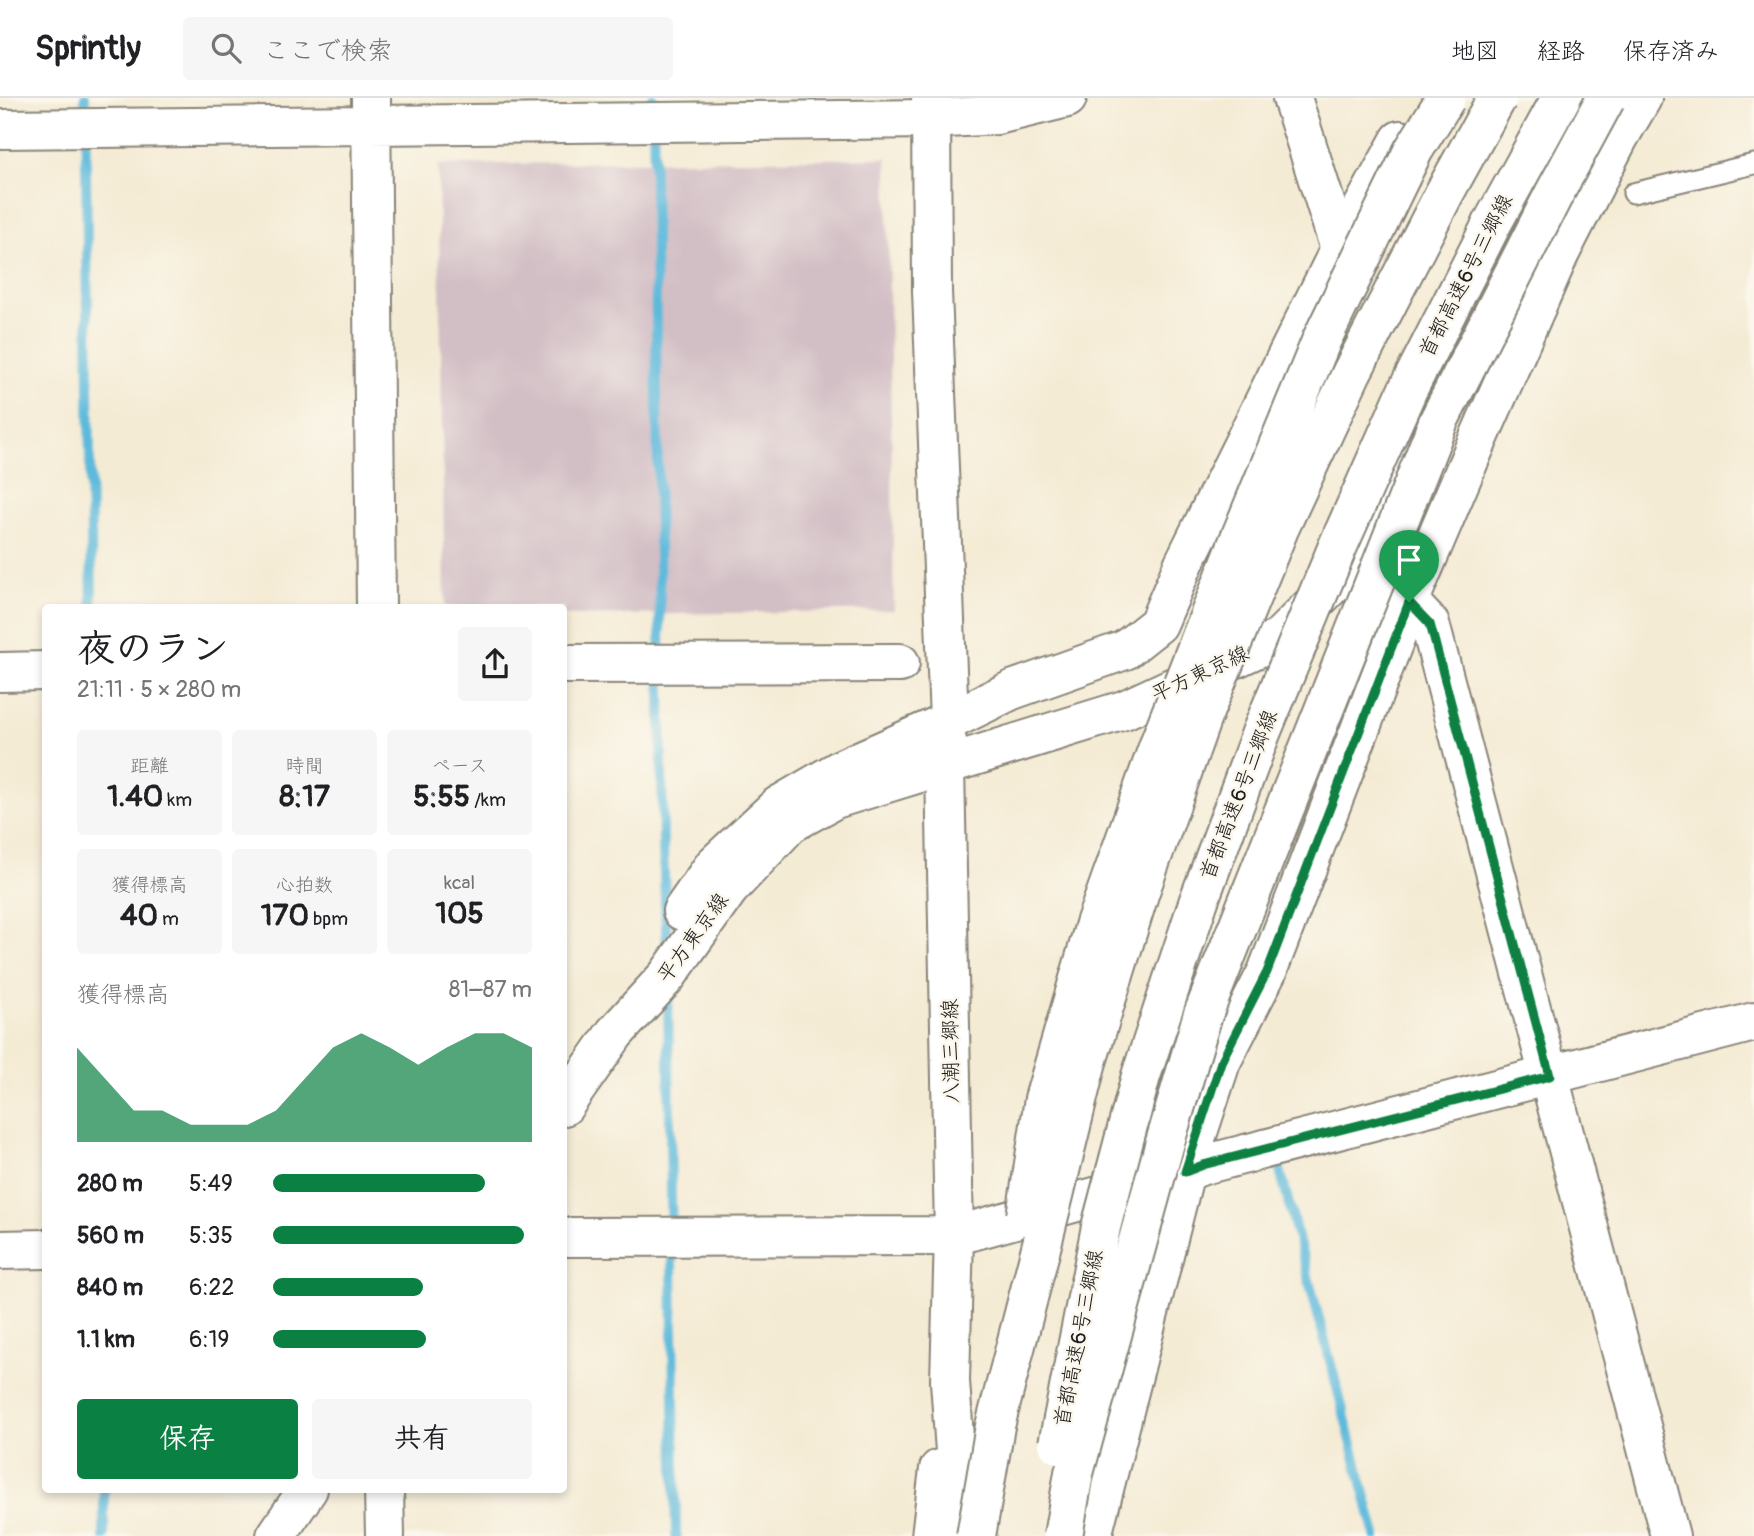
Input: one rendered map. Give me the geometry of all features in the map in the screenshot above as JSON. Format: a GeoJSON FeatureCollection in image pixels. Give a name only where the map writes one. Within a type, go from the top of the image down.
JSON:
{"type":"FeatureCollection","features":[{"type":"Feature","properties":{"kind":"main road"},"geometry":{"type":"LineString","coordinates":[[0,129],[371,112],[931,108],[997,115],[1068,98]]}},
{"type":"Feature","properties":{"kind":"main road"},"geometry":{"type":"LineString","coordinates":[[1292,98],[1340,249]]}},
{"type":"Feature","properties":{"kind":"main road","name":"平方東京線"},"geometry":{"type":"LineString","coordinates":[[615,1033],[648,963],[714,864],[778,806],[843,768],[1012,690],[1125,650],[1158,624],[1184,563],[1340,249],[1424,98]]}},
{"type":"Feature","properties":{"kind":"main road"},"geometry":{"type":"LineString","coordinates":[[976,1536],[1044,1099],[1095,924],[1166,727],[1322,338],[1413,151],[1446,98]]}},
{"type":"Feature","properties":{"kind":"main road"},"geometry":{"type":"LineString","coordinates":[[995,1426],[1086,1065],[1140,891],[1202,717],[1279,529],[1352,372],[1444,192],[1497,98]]}},
{"type":"Feature","properties":{"kind":"main road","name":"首都高速6号三郷線"},"geometry":{"type":"LineString","coordinates":[[1041,1536],[1101,1227],[1141,1076],[1198,903],[1261,733],[1338,546],[1407,391],[1494,220],[1561,98]]}},
{"type":"Feature","properties":{"kind":"main road","name":"平方東京線"},"geometry":{"type":"LineString","coordinates":[[567,1102],[615,1033],[667,976],[729,889],[790,824],[835,799],[1124,710],[1279,638],[1352,565],[1469,304],[1583,98]]}},
{"type":"Feature","properties":{"kind":"main road"},"geometry":{"type":"LineString","coordinates":[[1063,1536],[1078,1460],[1202,1017],[1439,420],[1606,98]]}},
{"type":"Feature","properties":{"kind":"main road"},"geometry":{"type":"LineString","coordinates":[[1092,1536],[1185,1172],[1221,1062],[1267,972],[1409,602],[1559,255],[1619,137],[1642,98]]}},
{"type":"Feature","properties":{"kind":"main road","name":"八潮三郷線"},"geometry":{"type":"LineString","coordinates":[[931,108],[932,291],[948,721],[945,765],[954,1236],[950,1381],[931,1536]]}},
{"type":"Feature","properties":{"kind":"main road"},"geometry":{"type":"LineString","coordinates":[[371,112],[376,604]]}},
{"type":"Feature","properties":{"kind":"main road"},"geometry":{"type":"LineString","coordinates":[[1409,602],[1430,624],[1670,1536]]}},
{"type":"Feature","properties":{"kind":"main road"},"geometry":{"type":"LineString","coordinates":[[567,664],[900,663]]}},
{"type":"Feature","properties":{"kind":"main road"},"geometry":{"type":"LineString","coordinates":[[0,672],[42,671]]}},
{"type":"Feature","properties":{"kind":"main road"},"geometry":{"type":"LineString","coordinates":[[567,1237],[954,1236],[1216,1162],[1754,1023]]}},
{"type":"Feature","properties":{"kind":"main road"},"geometry":{"type":"LineString","coordinates":[[0,1250],[42,1250]]}},
{"type":"Feature","properties":{"kind":"main road","name":"八潮三郷線"},"geometry":{"type":"LineString","coordinates":[[950,1381],[961,1536]]}},
{"type":"Feature","properties":{"kind":"main road"},"geometry":{"type":"LineString","coordinates":[[276,1536],[305,1493]]}},
{"type":"Feature","properties":{"kind":"main road"},"geometry":{"type":"LineString","coordinates":[[384,1493],[385,1536]]}},
{"type":"Feature","properties":{"kind":"lane"},"geometry":{"type":"LineString","coordinates":[[1633,193],[1754,164]]}},
{"type":"Feature","properties":{"kind":"shaded area"},"geometry":{"type":"Polygon","coordinates":[[[887,158],[894,610],[567,616],[567,604],[445,604],[438,165],[887,158]]]}},
{"type":"Feature","properties":{"kind":"waterway"},"geometry":{"type":"LineString","coordinates":[[85,98],[92,604]]}},
{"type":"Feature","properties":{"kind":"waterway"},"geometry":{"type":"LineString","coordinates":[[653,98],[663,847],[667,956]]}},
{"type":"Feature","properties":{"kind":"waterway"},"geometry":{"type":"LineString","coordinates":[[668,989],[676,1536]]}},
{"type":"Feature","properties":{"kind":"waterway"},"geometry":{"type":"LineString","coordinates":[[1279,1166],[1376,1536]]}},
{"type":"Feature","properties":{"kind":"waterway"},"geometry":{"type":"LineString","coordinates":[[104,1493],[104,1536]]}},
{"type":"Feature","properties":{"kind":"route"},"geometry":{"type":"LineString","coordinates":[[1409,602],[1430,624],[1550,1076],[1203,1165],[1185,1172],[1221,1062],[1267,972],[1409,602]]}}]}
